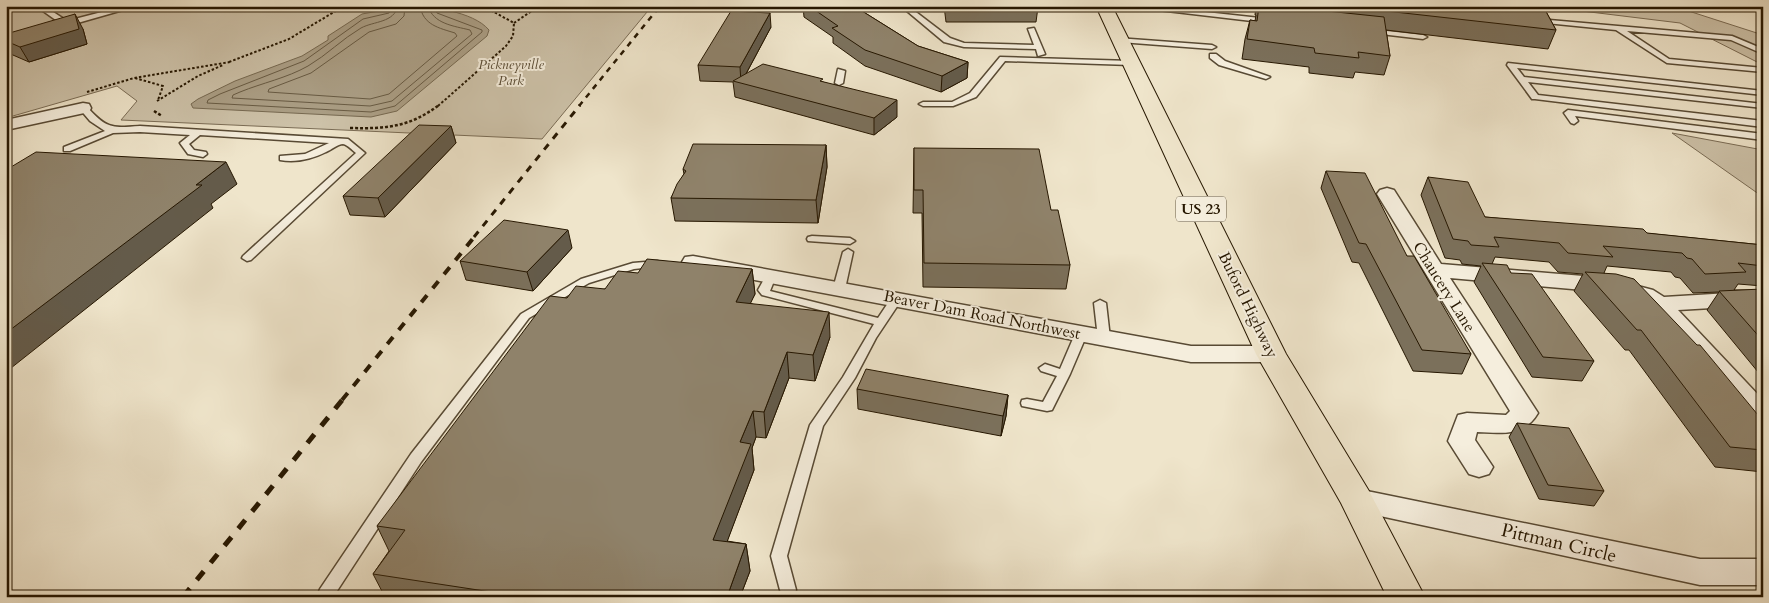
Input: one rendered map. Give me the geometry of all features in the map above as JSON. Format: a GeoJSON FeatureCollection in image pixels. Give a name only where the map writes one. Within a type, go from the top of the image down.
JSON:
{"type":"FeatureCollection","features":[{"type":"Feature","properties":{"kind":"main road","name":"Buford Highway"},"geometry":{"type":"LineString","coordinates":[[1108,10],[1120,40],[1271,354],[1357,500],[1406,597]]}},
{"type":"Feature","properties":{"kind":"street"},"geometry":{"type":"LineString","coordinates":[[6,126],[23,120],[63,114],[83,108]]}},
{"type":"Feature","properties":{"kind":"street"},"geometry":{"type":"LineString","coordinates":[[6,139],[44,126],[63,114]]}},
{"type":"Feature","properties":{"kind":"street","name":"Chaucery Lane"},"geometry":{"type":"LineString","coordinates":[[1387,194],[1502,380],[1525,413],[1511,424],[1467,422],[1461,441],[1479,467]]}},
{"type":"Feature","properties":{"kind":"street","name":"Beaver Dam Road Northwest"},"geometry":{"type":"LineString","coordinates":[[679,263],[771,276],[1191,354],[1271,354]]}},
{"type":"Feature","properties":{"kind":"street"},"geometry":{"type":"LineString","coordinates":[[1434,270],[1607,285],[1644,295],[1660,304],[1763,416]]}},
{"type":"Feature","properties":{"kind":"street"},"geometry":{"type":"LineString","coordinates":[[1660,304],[1746,299],[1763,301]]}},
{"type":"Feature","properties":{"kind":"street","name":"Pittman Circle"},"geometry":{"type":"LineString","coordinates":[[1357,500],[1634,560],[1700,572],[1763,572]]}},
{"type":"Feature","properties":{"kind":"lane"},"geometry":{"type":"LineString","coordinates":[[39,6],[66,24]]}},
{"type":"Feature","properties":{"kind":"lane"},"geometry":{"type":"LineString","coordinates":[[58,26],[134,6]]}},
{"type":"Feature","properties":{"kind":"lane"},"geometry":{"type":"LineString","coordinates":[[904,6],[947,40],[964,45],[1039,47]]}},
{"type":"Feature","properties":{"kind":"lane"},"geometry":{"type":"LineString","coordinates":[[1160,9],[1277,22]]}},
{"type":"Feature","properties":{"kind":"lane"},"geometry":{"type":"LineString","coordinates":[[1529,20],[1732,38],[1763,52]]}},
{"type":"Feature","properties":{"kind":"lane"},"geometry":{"type":"LineString","coordinates":[[1617,28],[1667,61],[1763,70]]}},
{"type":"Feature","properties":{"kind":"lane"},"geometry":{"type":"LineString","coordinates":[[1032,29],[1044,60]]}},
{"type":"Feature","properties":{"kind":"lane"},"geometry":{"type":"LineString","coordinates":[[1364,31],[1422,37]]}},
{"type":"Feature","properties":{"kind":"lane"},"geometry":{"type":"LineString","coordinates":[[1120,40],[1212,47]]}},
{"type":"Feature","properties":{"kind":"lane"},"geometry":{"type":"LineString","coordinates":[[1213,56],[1222,64],[1266,77]]}},
{"type":"Feature","properties":{"kind":"lane"},"geometry":{"type":"LineString","coordinates":[[923,104],[953,104],[973,95],[1003,59],[1131,63]]}},
{"type":"Feature","properties":{"kind":"lane"},"geometry":{"type":"LineString","coordinates":[[1763,92],[1511,65],[1534,97],[1763,124]]}},
{"type":"Feature","properties":{"kind":"lane"},"geometry":{"type":"LineString","coordinates":[[839,82],[841,71]]}},
{"type":"Feature","properties":{"kind":"lane"},"geometry":{"type":"LineString","coordinates":[[1521,79],[1763,106]]}},
{"type":"Feature","properties":{"kind":"lane"},"geometry":{"type":"LineString","coordinates":[[83,108],[93,119],[112,131]]}},
{"type":"Feature","properties":{"kind":"lane"},"geometry":{"type":"LineString","coordinates":[[1574,121],[1568,113],[1763,137]]}},
{"type":"Feature","properties":{"kind":"lane"},"geometry":{"type":"LineString","coordinates":[[67,149],[112,131],[140,129],[348,142],[361,153],[246,258]]}},
{"type":"Feature","properties":{"kind":"lane"},"geometry":{"type":"LineString","coordinates":[[197,134],[184,143],[191,152],[203,154]]}},
{"type":"Feature","properties":{"kind":"lane"},"geometry":{"type":"LineString","coordinates":[[283,158],[300,159],[319,153],[339,142]]}},
{"type":"Feature","properties":{"kind":"lane"},"geometry":{"type":"LineString","coordinates":[[812,239],[850,241]]}},
{"type":"Feature","properties":{"kind":"lane"},"geometry":{"type":"LineString","coordinates":[[839,289],[848,252]]}},
{"type":"Feature","properties":{"kind":"lane"},"geometry":{"type":"LineString","coordinates":[[328,597],[326,594],[416,458],[525,316],[585,281],[633,266],[679,263]]}},
{"type":"Feature","properties":{"kind":"lane"},"geometry":{"type":"LineString","coordinates":[[771,276],[764,290],[766,293],[880,322]]}},
{"type":"Feature","properties":{"kind":"lane"},"geometry":{"type":"LineString","coordinates":[[788,590],[779,556],[817,425],[849,378],[880,322],[896,299]]}},
{"type":"Feature","properties":{"kind":"lane"},"geometry":{"type":"LineString","coordinates":[[1100,303],[1104,338]]}},
{"type":"Feature","properties":{"kind":"lane"},"geometry":{"type":"LineString","coordinates":[[1027,403],[1047,407],[1081,334]]}},
{"type":"Feature","properties":{"kind":"lane"},"geometry":{"type":"LineString","coordinates":[[1045,368],[1064,374]]}},
{"type":"Feature","properties":{"kind":"path"},"geometry":{"type":"LineString","coordinates":[[230,62],[134,78],[163,86],[157,101],[198,76],[230,62],[280,45],[329,18],[344,6]]}},
{"type":"Feature","properties":{"kind":"path"},"geometry":{"type":"LineString","coordinates":[[483,6],[514,23]]}},
{"type":"Feature","properties":{"kind":"path"},"geometry":{"type":"LineString","coordinates":[[514,23],[539,6]]}},
{"type":"Feature","properties":{"kind":"path"},"geometry":{"type":"LineString","coordinates":[[348,128],[378,129],[395,126],[422,117],[448,98],[506,46],[514,36],[514,23]]}},
{"type":"Feature","properties":{"kind":"path"},"geometry":{"type":"LineString","coordinates":[[154,111],[161,116],[170,117]]}},
{"type":"Feature","properties":{"kind":"green space","name":"Pickneyville Park"},"geometry":{"type":"Polygon","coordinates":[[[6,6],[652,6],[542,139],[121,120],[137,101],[117,86],[6,118],[6,6]]]}},
{"type":"Feature","properties":{"kind":"green space"},"geometry":{"type":"Polygon","coordinates":[[[1541,6],[1673,6],[1763,35],[1763,65],[1680,23],[1541,6]]]}},
{"type":"Feature","properties":{"kind":"green space"},"geometry":{"type":"Polygon","coordinates":[[[1672,133],[1763,150],[1763,197],[1672,133]]]}},
{"type":"Feature","properties":{"kind":"water"},"geometry":{"type":"Polygon","coordinates":[[[406,6],[426,7],[462,14],[473,18],[489,30],[487,36],[397,111],[371,117],[193,108],[191,104],[235,81],[302,56],[328,40],[328,36],[362,14],[406,6]]]}},
{"type":"Feature","properties":{"kind":"building"},"geometry":{"type":"Polygon","coordinates":[[[809,6],[854,6],[918,46],[968,62],[942,76],[865,50],[832,28],[838,26],[809,6]]]}},
{"type":"Feature","properties":{"kind":"building"},"geometry":{"type":"Polygon","coordinates":[[[1037,6],[1038,7],[947,7],[1037,6]]]}},
{"type":"Feature","properties":{"kind":"building"},"geometry":{"type":"Polygon","coordinates":[[[1259,6],[1279,6],[1384,17],[1390,56],[1358,52],[1359,58],[1315,53],[1314,48],[1247,39],[1250,20],[1257,21],[1259,6]]]}},
{"type":"Feature","properties":{"kind":"building"},"geometry":{"type":"Polygon","coordinates":[[[1341,6],[1543,6],[1556,30],[1341,6]]]}},
{"type":"Feature","properties":{"kind":"building"},"geometry":{"type":"Polygon","coordinates":[[[731,11],[770,13],[740,67],[698,65],[731,11]]]}},
{"type":"Feature","properties":{"kind":"building"},"geometry":{"type":"Polygon","coordinates":[[[75,14],[79,29],[20,47],[6,41],[6,34],[75,14]]]}},
{"type":"Feature","properties":{"kind":"building"},"geometry":{"type":"Polygon","coordinates":[[[763,64],[823,79],[820,81],[897,100],[874,118],[733,81],[763,64]]]}},
{"type":"Feature","properties":{"kind":"building"},"geometry":{"type":"Polygon","coordinates":[[[419,125],[451,126],[378,198],[343,196],[419,125]]]}},
{"type":"Feature","properties":{"kind":"building"},"geometry":{"type":"Polygon","coordinates":[[[693,144],[826,145],[816,200],[671,198],[677,184],[686,171],[683,169],[693,144]]]}},
{"type":"Feature","properties":{"kind":"building"},"geometry":{"type":"Polygon","coordinates":[[[914,148],[1039,149],[1051,210],[1058,210],[1070,265],[924,263],[923,190],[914,190],[914,148]]]}},
{"type":"Feature","properties":{"kind":"building"},"geometry":{"type":"Polygon","coordinates":[[[36,152],[226,162],[196,185],[202,185],[6,333],[6,170],[36,152]]]}},
{"type":"Feature","properties":{"kind":"building"},"geometry":{"type":"Polygon","coordinates":[[[1326,171],[1365,173],[1407,256],[1414,256],[1471,354],[1422,350],[1366,244],[1359,243],[1326,171]]]}},
{"type":"Feature","properties":{"kind":"building"},"geometry":{"type":"Polygon","coordinates":[[[1428,177],[1468,182],[1485,217],[1643,229],[1647,233],[1763,245],[1763,266],[1738,263],[1746,272],[1705,274],[1692,259],[1687,258],[1682,253],[1603,246],[1613,257],[1568,253],[1559,243],[1494,237],[1499,247],[1471,245],[1468,241],[1453,239],[1428,177]]]}},
{"type":"Feature","properties":{"kind":"building"},"geometry":{"type":"Polygon","coordinates":[[[504,220],[568,230],[527,272],[460,261],[504,220]]]}},
{"type":"Feature","properties":{"kind":"building"},"geometry":{"type":"Polygon","coordinates":[[[647,259],[752,269],[736,302],[829,312],[813,355],[787,352],[764,412],[753,411],[740,442],[751,444],[713,540],[746,544],[727,597],[524,597],[373,574],[405,530],[377,526],[550,296],[567,298],[576,286],[605,289],[618,271],[638,273],[647,259]]]}},
{"type":"Feature","properties":{"kind":"building"},"geometry":{"type":"Polygon","coordinates":[[[1482,263],[1507,265],[1511,273],[1532,274],[1594,361],[1543,357],[1482,263]]]}},
{"type":"Feature","properties":{"kind":"building"},"geometry":{"type":"Polygon","coordinates":[[[1585,272],[1616,274],[1634,279],[1697,345],[1700,345],[1763,421],[1763,450],[1730,447],[1641,330],[1637,330],[1585,272]]]}},
{"type":"Feature","properties":{"kind":"building"},"geometry":{"type":"Polygon","coordinates":[[[1763,290],[1763,341],[1719,291],[1763,290]]]}},
{"type":"Feature","properties":{"kind":"building"},"geometry":{"type":"Polygon","coordinates":[[[866,369],[1008,395],[1003,416],[857,389],[866,369]]]}},
{"type":"Feature","properties":{"kind":"building"},"geometry":{"type":"Polygon","coordinates":[[[1517,423],[1569,428],[1604,491],[1548,485],[1517,423]]]}},
{"type":"Feature","properties":{"kind":"railway"},"geometry":{"type":"LineString","coordinates":[[579,106],[660,6]]}},
{"type":"Feature","properties":{"kind":"railway"},"geometry":{"type":"LineString","coordinates":[[474,237],[580,105]]}},
{"type":"Feature","properties":{"kind":"railway"},"geometry":{"type":"LineString","coordinates":[[342,400],[475,236]]}},
{"type":"Feature","properties":{"kind":"railway"},"geometry":{"type":"LineString","coordinates":[[183,597],[343,399]]}}]}
